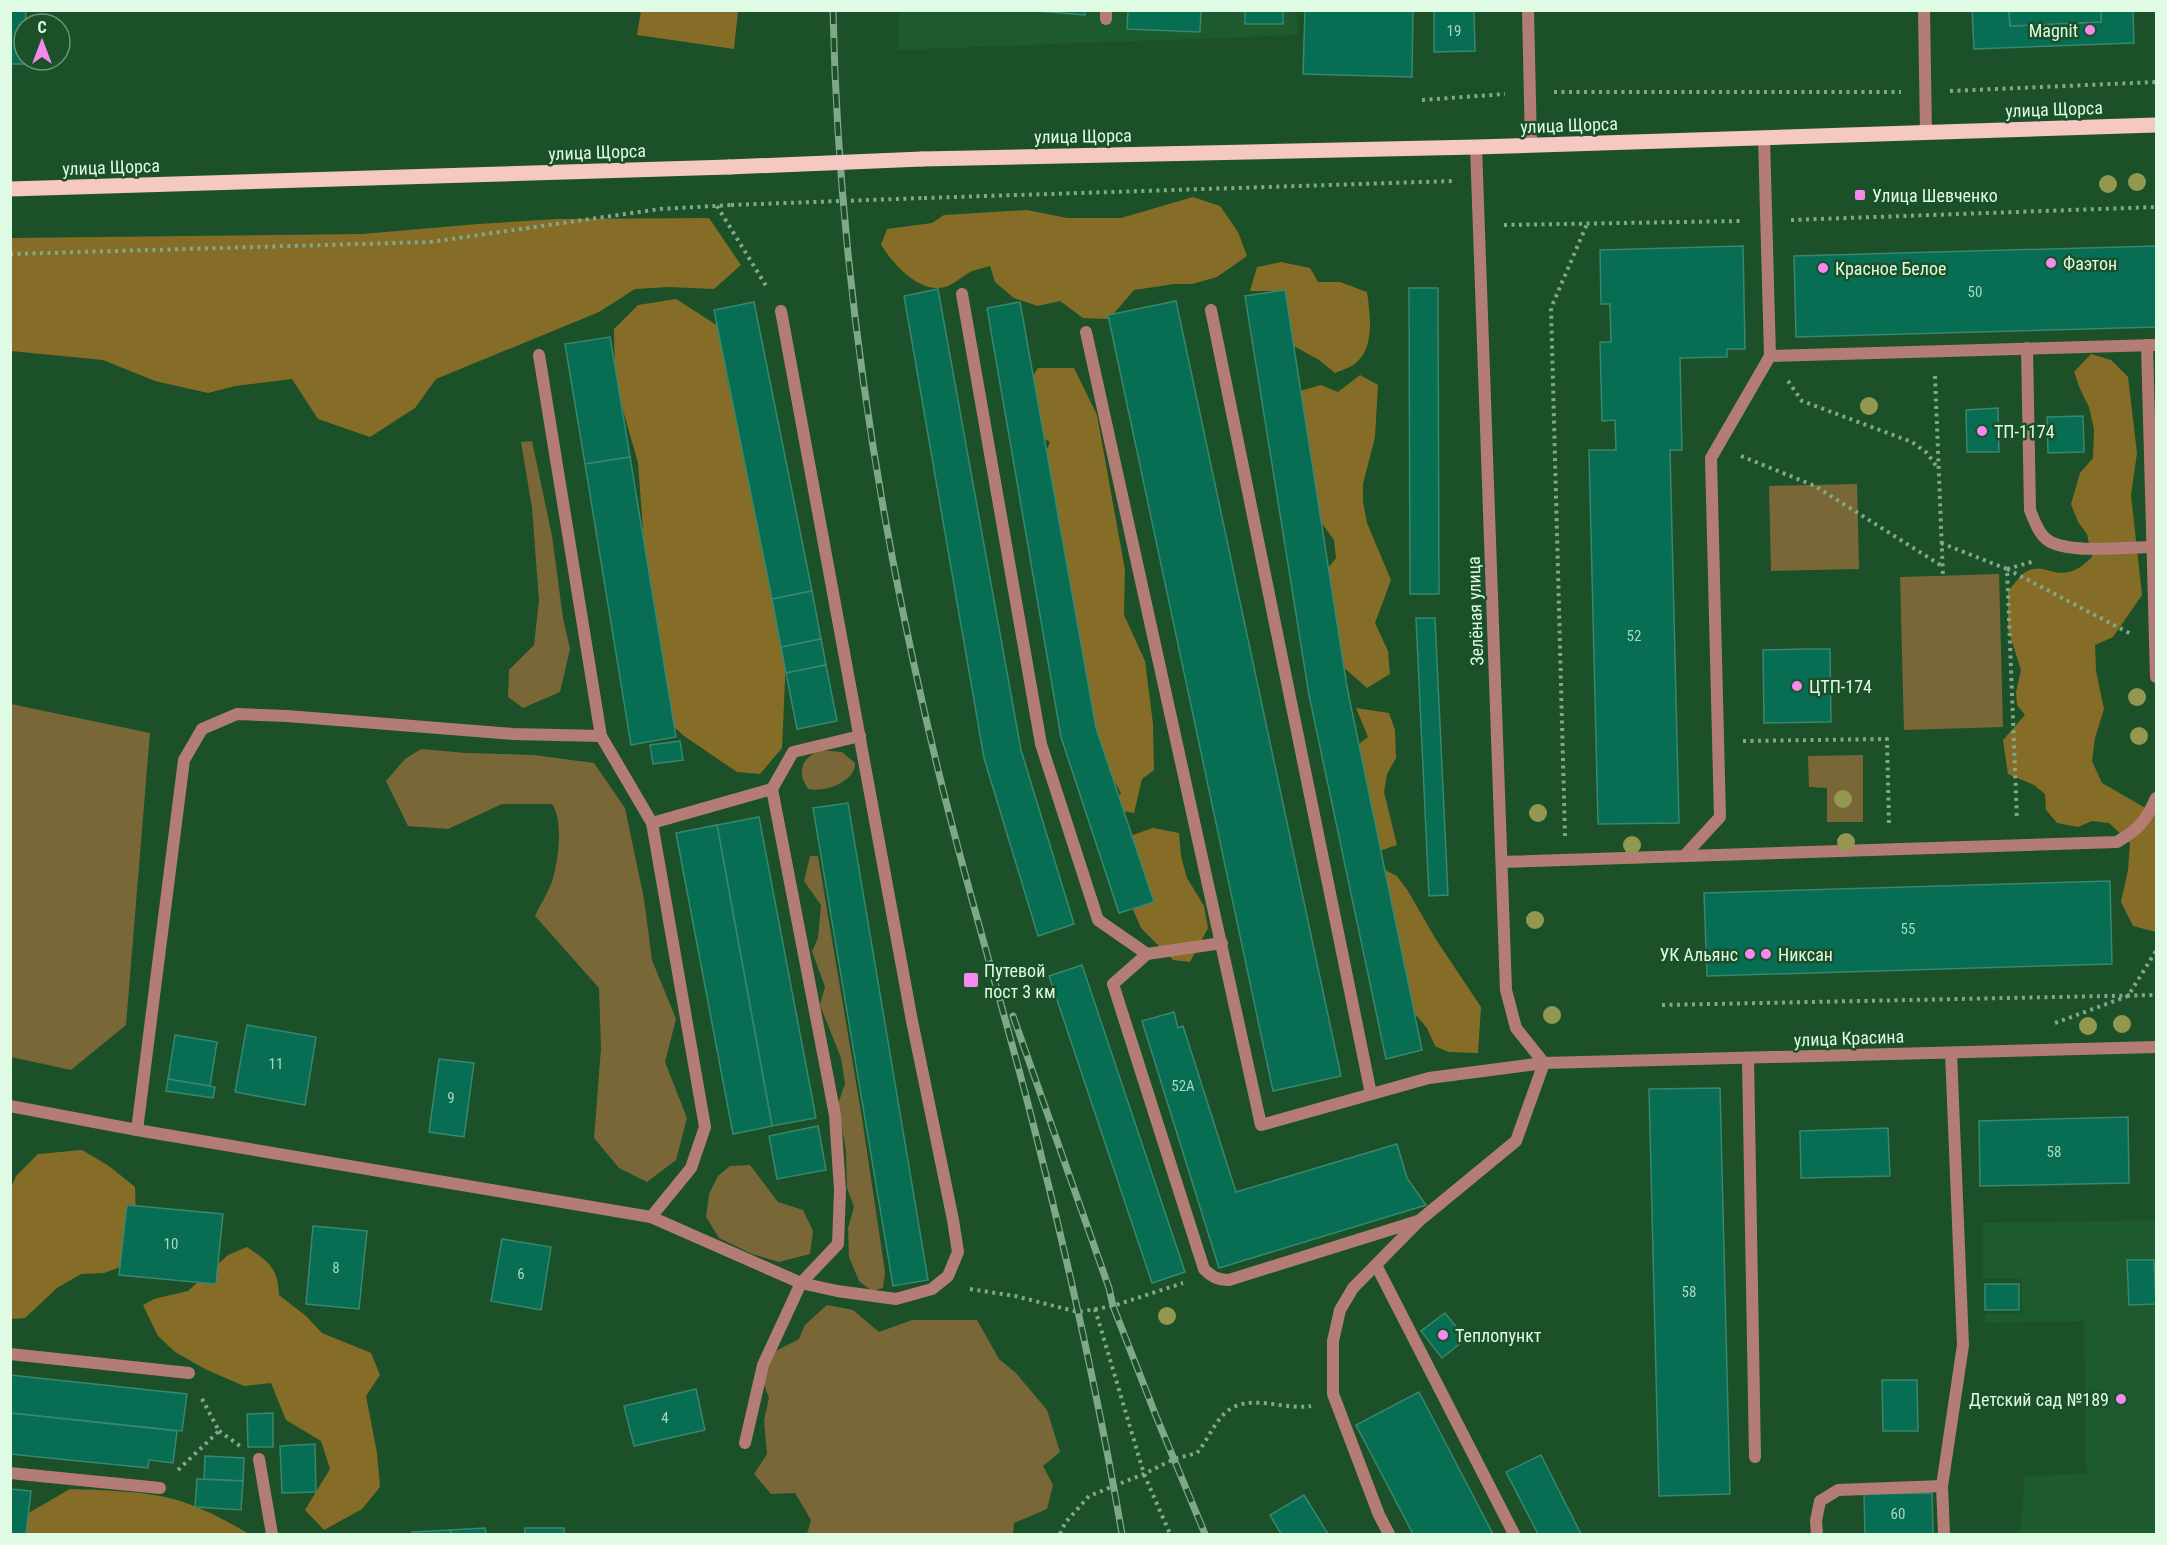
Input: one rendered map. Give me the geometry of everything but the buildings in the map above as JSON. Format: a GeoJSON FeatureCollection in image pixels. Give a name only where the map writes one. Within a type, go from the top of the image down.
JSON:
{"type":"FeatureCollection","features":[{"type":"Feature","properties":{"kind":"main road","name":"улица Щорса"},"geometry":{"type":"LineString","coordinates":[[10,189],[922,159],[1476,147],[2157,125]]}},
{"type":"Feature","properties":{"kind":"street"},"geometry":{"type":"LineString","coordinates":[[1528,10],[1531,145]]}},
{"type":"Feature","properties":{"kind":"street"},"geometry":{"type":"LineString","coordinates":[[1924,10],[1926,133]]}},
{"type":"Feature","properties":{"kind":"street"},"geometry":{"type":"LineString","coordinates":[[1685,855],[1720,817],[1711,458],[1770,356],[1764,138]]}},
{"type":"Feature","properties":{"kind":"street","name":"Зелёная улица"},"geometry":{"type":"LineString","coordinates":[[1476,147],[1506,990],[1515,1028],[1544,1064]]}},
{"type":"Feature","properties":{"kind":"street"},"geometry":{"type":"LineString","coordinates":[[962,294],[1041,744],[1098,920],[1147,954]]}},
{"type":"Feature","properties":{"kind":"street"},"geometry":{"type":"LineString","coordinates":[[1211,310],[1371,1094]]}},
{"type":"Feature","properties":{"kind":"street"},"geometry":{"type":"LineString","coordinates":[[10,1106],[136,1130],[651,1217],[801,1283],[837,1291],[896,1299],[932,1289],[948,1276],[958,1252],[953,1220],[912,1022],[781,311]]}},
{"type":"Feature","properties":{"kind":"street"},"geometry":{"type":"LineString","coordinates":[[1086,332],[1222,943],[1147,954],[1113,984],[1201,1262],[1209,1275],[1220,1280],[1229,1280],[1420,1220]]}},
{"type":"Feature","properties":{"kind":"street"},"geometry":{"type":"LineString","coordinates":[[1770,356],[2152,345],[2153,547],[2157,677]]}},
{"type":"Feature","properties":{"kind":"street"},"geometry":{"type":"LineString","coordinates":[[2027,348],[2030,510],[2036,526],[2049,541],[2069,549],[2153,547]]}},
{"type":"Feature","properties":{"kind":"street"},"geometry":{"type":"LineString","coordinates":[[539,355],[601,736],[652,823],[705,1127],[691,1168],[651,1217]]}},
{"type":"Feature","properties":{"kind":"street"},"geometry":{"type":"LineString","coordinates":[[136,1130],[184,760],[202,729],[237,714],[513,734],[601,736]]}},
{"type":"Feature","properties":{"kind":"street"},"geometry":{"type":"LineString","coordinates":[[745,1443],[763,1365],[801,1283],[838,1244],[840,1190],[835,1115],[771,789],[793,752],[860,736]]}},
{"type":"Feature","properties":{"kind":"street"},"geometry":{"type":"LineString","coordinates":[[652,823],[771,789]]}},
{"type":"Feature","properties":{"kind":"street"},"geometry":{"type":"LineString","coordinates":[[1502,862],[2117,842],[2136,831],[2149,816],[2157,798]]}},
{"type":"Feature","properties":{"kind":"street","name":"улица Красина"},"geometry":{"type":"LineString","coordinates":[[1222,943],[1261,1125],[1429,1078],[1544,1064],[2157,1047]]}},
{"type":"Feature","properties":{"kind":"street"},"geometry":{"type":"LineString","coordinates":[[1944,1534],[1942,1486],[1963,1345],[1951,1053]]}},
{"type":"Feature","properties":{"kind":"street"},"geometry":{"type":"LineString","coordinates":[[1748,1059],[1755,1457]]}},
{"type":"Feature","properties":{"kind":"street"},"geometry":{"type":"LineString","coordinates":[[1389,1534],[1379,1515],[1333,1394],[1333,1341],[1340,1310],[1353,1288],[1420,1220],[1515,1141],[1544,1064]]}},
{"type":"Feature","properties":{"kind":"street"},"geometry":{"type":"LineString","coordinates":[[1376,1265],[1514,1534]]}},
{"type":"Feature","properties":{"kind":"street"},"geometry":{"type":"LineString","coordinates":[[10,1354],[189,1373]]}},
{"type":"Feature","properties":{"kind":"street"},"geometry":{"type":"LineString","coordinates":[[259,1459],[272,1534]]}},
{"type":"Feature","properties":{"kind":"street"},"geometry":{"type":"LineString","coordinates":[[10,1473],[160,1488]]}},
{"type":"Feature","properties":{"kind":"street"},"geometry":{"type":"LineString","coordinates":[[1817,1534],[1816,1521],[1820,1501],[1838,1490],[1942,1486]]}},
{"type":"Feature","properties":{"kind":"path"},"geometry":{"type":"LineString","coordinates":[[1422,100],[1530,92],[1926,92],[2157,82]]}},
{"type":"Feature","properties":{"kind":"path"},"geometry":{"type":"LineString","coordinates":[[10,254],[430,242],[660,209],[730,205],[1476,180]]}},
{"type":"Feature","properties":{"kind":"path"},"geometry":{"type":"LineString","coordinates":[[717,206],[761,276]]}},
{"type":"Feature","properties":{"kind":"path"},"geometry":{"type":"LineString","coordinates":[[1478,226],[1766,221],[2157,207]]}},
{"type":"Feature","properties":{"kind":"path"},"geometry":{"type":"LineString","coordinates":[[1566,860],[1551,308],[1587,224]]}},
{"type":"Feature","properties":{"kind":"path"},"geometry":{"type":"LineString","coordinates":[[1934,352],[1943,576]]}},
{"type":"Feature","properties":{"kind":"path"},"geometry":{"type":"LineString","coordinates":[[1770,356],[1802,401],[1912,442],[1927,453],[1938,468]]}},
{"type":"Feature","properties":{"kind":"path"},"geometry":{"type":"LineString","coordinates":[[1718,447],[1815,486],[1942,566]]}},
{"type":"Feature","properties":{"kind":"path"},"geometry":{"type":"LineString","coordinates":[[1941,543],[2007,569],[2156,647]]}},
{"type":"Feature","properties":{"kind":"path"},"geometry":{"type":"LineString","coordinates":[[2007,569],[2036,561]]}},
{"type":"Feature","properties":{"kind":"path"},"geometry":{"type":"LineString","coordinates":[[2007,569],[2018,845]]}},
{"type":"Feature","properties":{"kind":"path"},"geometry":{"type":"LineString","coordinates":[[1718,741],[1887,739],[1890,849]]}},
{"type":"Feature","properties":{"kind":"path"},"geometry":{"type":"LineString","coordinates":[[2052,1024],[2128,996],[2157,951]]}},
{"type":"Feature","properties":{"kind":"path"},"geometry":{"type":"LineString","coordinates":[[1662,1005],[2157,996]]}},
{"type":"Feature","properties":{"kind":"path"},"geometry":{"type":"LineString","coordinates":[[940,1283],[1015,1296],[1078,1312],[1113,1306],[1209,1275]]}},
{"type":"Feature","properties":{"kind":"path"},"geometry":{"type":"LineString","coordinates":[[1095,1309],[1144,1474],[1170,1534]]}},
{"type":"Feature","properties":{"kind":"path"},"geometry":{"type":"LineString","coordinates":[[160,1488],[219,1431],[189,1373]]}},
{"type":"Feature","properties":{"kind":"path"},"geometry":{"type":"LineString","coordinates":[[1060,1534],[1065,1523],[1089,1496],[1174,1459],[1197,1453],[1223,1415],[1239,1405],[1256,1402],[1292,1407],[1310,1406],[1333,1394]]}},
{"type":"Feature","properties":{"kind":"shaded area"},"geometry":{"type":"Polygon","coordinates":[[[641,11],[738,11],[734,49],[637,35],[641,11]]]}},
{"type":"Feature","properties":{"kind":"shaded area"},"geometry":{"type":"Polygon","coordinates":[[[899,11],[1297,11],[1298,35],[898,50],[899,11]]]}},
{"type":"Feature","properties":{"kind":"shaded area"},"geometry":{"type":"Polygon","coordinates":[[[1193,197],[1220,206],[1238,232],[1247,256],[1217,277],[1192,284],[1174,284],[1134,290],[1109,319],[1083,318],[1060,301],[1038,306],[1014,298],[995,282],[990,266],[972,271],[948,286],[928,287],[909,277],[881,245],[887,229],[932,223],[944,215],[1027,210],[1067,218],[1121,218],[1193,197]]]}},
{"type":"Feature","properties":{"kind":"shaded area"},"geometry":{"type":"Polygon","coordinates":[[[709,218],[741,265],[714,289],[669,287],[635,289],[599,312],[436,379],[415,408],[370,437],[318,419],[292,379],[235,386],[208,393],[155,381],[103,360],[11,351],[11,238],[362,234],[557,219],[709,218]]]}},
{"type":"Feature","properties":{"kind":"shaded area"},"geometry":{"type":"Polygon","coordinates":[[[1281,262],[1310,268],[1318,282],[1340,282],[1367,292],[1370,319],[1369,338],[1363,355],[1355,364],[1335,373],[1319,360],[1294,346],[1286,321],[1284,291],[1250,291],[1257,267],[1281,262]]]}},
{"type":"Feature","properties":{"kind":"shaded area"},"geometry":{"type":"Polygon","coordinates":[[[676,299],[718,326],[728,384],[767,553],[786,658],[782,748],[760,774],[737,772],[684,736],[670,723],[649,610],[638,463],[615,382],[614,329],[638,305],[676,299]]]}},
{"type":"Feature","properties":{"kind":"shaded area"},"geometry":{"type":"Polygon","coordinates":[[[2091,354],[2111,360],[2128,377],[2137,453],[2131,495],[2142,595],[2113,637],[2095,645],[2096,671],[2104,709],[2095,738],[2092,761],[2102,783],[2156,814],[2156,932],[2133,926],[2121,902],[2128,870],[2130,843],[2109,823],[2092,821],[2078,827],[2057,823],[2046,810],[2045,794],[2034,785],[2008,774],[2003,740],[2025,715],[2017,705],[2016,692],[2021,670],[2008,629],[2008,591],[2024,573],[2032,569],[2071,572],[2092,557],[2087,534],[2078,522],[2071,504],[2080,473],[2093,458],[2094,429],[2089,407],[2074,372],[2091,354]]]}},
{"type":"Feature","properties":{"kind":"shaded area"},"geometry":{"type":"Polygon","coordinates":[[[1038,368],[1074,368],[1097,415],[1125,570],[1124,615],[1145,661],[1153,724],[1154,770],[1142,779],[1134,813],[1109,809],[1121,793],[1102,759],[1035,479],[1050,442],[1028,429],[1015,403],[1038,368]]]}},
{"type":"Feature","properties":{"kind":"shaded area"},"geometry":{"type":"Polygon","coordinates":[[[1360,375],[1378,385],[1375,437],[1363,484],[1363,502],[1367,523],[1391,580],[1375,623],[1388,651],[1390,674],[1367,688],[1341,665],[1316,583],[1336,558],[1334,540],[1320,521],[1300,391],[1321,385],[1338,392],[1360,375]]]}},
{"type":"Feature","properties":{"kind":"shaded area"},"geometry":{"type":"Polygon","coordinates":[[[532,441],[552,536],[563,618],[570,649],[560,692],[523,708],[508,697],[509,670],[534,645],[539,600],[532,508],[521,442],[532,441]]]}},
{"type":"Feature","properties":{"kind":"shaded area"},"geometry":{"type":"Polygon","coordinates":[[[1857,484],[1859,569],[1771,571],[1769,486],[1857,484]]]}},
{"type":"Feature","properties":{"kind":"shaded area"},"geometry":{"type":"Polygon","coordinates":[[[1999,574],[2003,727],[1904,730],[1900,577],[1999,574]]]}},
{"type":"Feature","properties":{"kind":"shaded area"},"geometry":{"type":"Polygon","coordinates":[[[11,704],[150,733],[126,1025],[71,1070],[11,1057],[11,704]]]}},
{"type":"Feature","properties":{"kind":"shaded area"},"geometry":{"type":"Polygon","coordinates":[[[1356,708],[1389,713],[1395,730],[1396,758],[1387,774],[1384,792],[1397,845],[1379,851],[1354,748],[1368,737],[1356,708]]]}},
{"type":"Feature","properties":{"kind":"shaded area"},"geometry":{"type":"Polygon","coordinates":[[[421,749],[534,755],[594,763],[625,808],[644,899],[652,960],[676,1019],[665,1062],[687,1118],[676,1160],[647,1182],[619,1168],[594,1138],[601,1048],[599,988],[535,916],[552,882],[556,864],[559,831],[556,811],[552,804],[502,804],[448,829],[408,826],[386,781],[405,759],[421,749]]]}},
{"type":"Feature","properties":{"kind":"shaded area"},"geometry":{"type":"Polygon","coordinates":[[[820,750],[842,752],[855,763],[854,770],[845,781],[838,785],[830,788],[808,789],[802,776],[803,766],[809,757],[820,750]]]}},
{"type":"Feature","properties":{"kind":"shaded area"},"geometry":{"type":"Polygon","coordinates":[[[1863,755],[1863,822],[1827,822],[1827,788],[1809,787],[1808,756],[1863,755]]]}},
{"type":"Feature","properties":{"kind":"shaded area"},"geometry":{"type":"Polygon","coordinates":[[[1153,828],[1179,833],[1181,856],[1187,878],[1204,906],[1208,928],[1190,962],[1173,960],[1141,928],[1128,898],[1124,838],[1153,828]]]}},
{"type":"Feature","properties":{"kind":"shaded area"},"geometry":{"type":"Polygon","coordinates":[[[810,856],[818,856],[885,1272],[883,1288],[872,1291],[859,1281],[849,1257],[848,1228],[854,1207],[847,1188],[846,1151],[838,1104],[845,1084],[841,1058],[820,1005],[825,987],[812,951],[818,938],[821,905],[804,881],[810,856]]]}},
{"type":"Feature","properties":{"kind":"shaded area"},"geometry":{"type":"Polygon","coordinates":[[[1381,868],[1397,876],[1408,891],[1435,938],[1481,1007],[1478,1053],[1448,1052],[1435,1046],[1427,1028],[1410,1008],[1381,868]]]}},
{"type":"Feature","properties":{"kind":"shaded area"},"geometry":{"type":"Polygon","coordinates":[[[82,1150],[109,1166],[135,1187],[136,1216],[126,1265],[104,1273],[81,1274],[57,1288],[25,1318],[11,1319],[10,1190],[16,1176],[38,1154],[82,1150]]]}},
{"type":"Feature","properties":{"kind":"shaded area"},"geometry":{"type":"Polygon","coordinates":[[[750,1165],[778,1202],[803,1210],[813,1231],[810,1254],[779,1262],[752,1254],[719,1238],[706,1217],[709,1194],[718,1176],[730,1166],[750,1165]]]}},
{"type":"Feature","properties":{"kind":"shaded area","name":"Детский сад №189"},"geometry":{"type":"Polygon","coordinates":[[[2156,1220],[2156,1534],[2020,1534],[2025,1476],[2086,1474],[2084,1321],[1985,1323],[1985,1314],[2022,1313],[2022,1279],[1983,1279],[1983,1223],[2156,1220]]]}},
{"type":"Feature","properties":{"kind":"shaded area"},"geometry":{"type":"Polygon","coordinates":[[[247,1247],[271,1266],[277,1278],[279,1295],[306,1316],[322,1333],[371,1353],[380,1375],[366,1396],[377,1453],[380,1487],[362,1509],[324,1530],[305,1510],[330,1469],[321,1441],[286,1420],[271,1383],[244,1386],[207,1370],[175,1352],[158,1336],[143,1305],[154,1299],[188,1291],[228,1255],[247,1247]]]}},
{"type":"Feature","properties":{"kind":"shaded area"},"geometry":{"type":"Polygon","coordinates":[[[827,1305],[853,1310],[879,1332],[912,1320],[977,1320],[999,1359],[1016,1373],[1047,1410],[1060,1452],[1043,1466],[1053,1485],[1047,1509],[1014,1523],[1013,1534],[807,1534],[811,1520],[795,1493],[771,1494],[754,1474],[767,1454],[764,1420],[769,1398],[759,1370],[776,1351],[799,1339],[805,1325],[827,1305]]]}},
{"type":"Feature","properties":{"kind":"shaded area"},"geometry":{"type":"Polygon","coordinates":[[[70,1489],[109,1490],[162,1496],[193,1505],[249,1534],[13,1534],[13,1522],[70,1489]]]}},
{"type":"Feature","properties":{"kind":"railway"},"geometry":{"type":"LineString","coordinates":[[833,10],[836,99],[850,276],[861,365],[889,540],[936,763],[1027,1100],[1067,1262],[1091,1370],[1122,1534]]}},
{"type":"Feature","properties":{"kind":"railway"},"geometry":{"type":"LineString","coordinates":[[1013,1016],[1109,1288],[1113,1306],[1205,1534]]}},
{"type":"Feature","properties":{"kind":"place","name":"Magnit"},"geometry":{"type":"Point","coordinates":[2090,30]}},
{"type":"Feature","properties":{"kind":"place","name":"Улица Шевченко"},"geometry":{"type":"Point","coordinates":[1860,195]}},
{"type":"Feature","properties":{"kind":"place","name":"Фаэтон"},"geometry":{"type":"Point","coordinates":[2051,263]}},
{"type":"Feature","properties":{"kind":"place","name":"Красное Белое"},"geometry":{"type":"Point","coordinates":[1823,268]}},
{"type":"Feature","properties":{"kind":"place","name":"ТП-1174"},"geometry":{"type":"Point","coordinates":[1982,431]}},
{"type":"Feature","properties":{"kind":"place","name":"ЦТП-174"},"geometry":{"type":"Point","coordinates":[1797,686]}},
{"type":"Feature","properties":{"kind":"place","name":"УК Альянс"},"geometry":{"type":"Point","coordinates":[1750,954]}},
{"type":"Feature","properties":{"kind":"place","name":"Никсан"},"geometry":{"type":"Point","coordinates":[1766,954]}},
{"type":"Feature","properties":{"kind":"place","name":"Путевой пост 3 км"},"geometry":{"type":"Point","coordinates":[971,980]}},
{"type":"Feature","properties":{"kind":"place","name":"Теплопункт"},"geometry":{"type":"Point","coordinates":[1443,1335]}},
{"type":"Feature","properties":{"kind":"place","name":"Детский сад №189"},"geometry":{"type":"Point","coordinates":[2121,1399]}}]}
